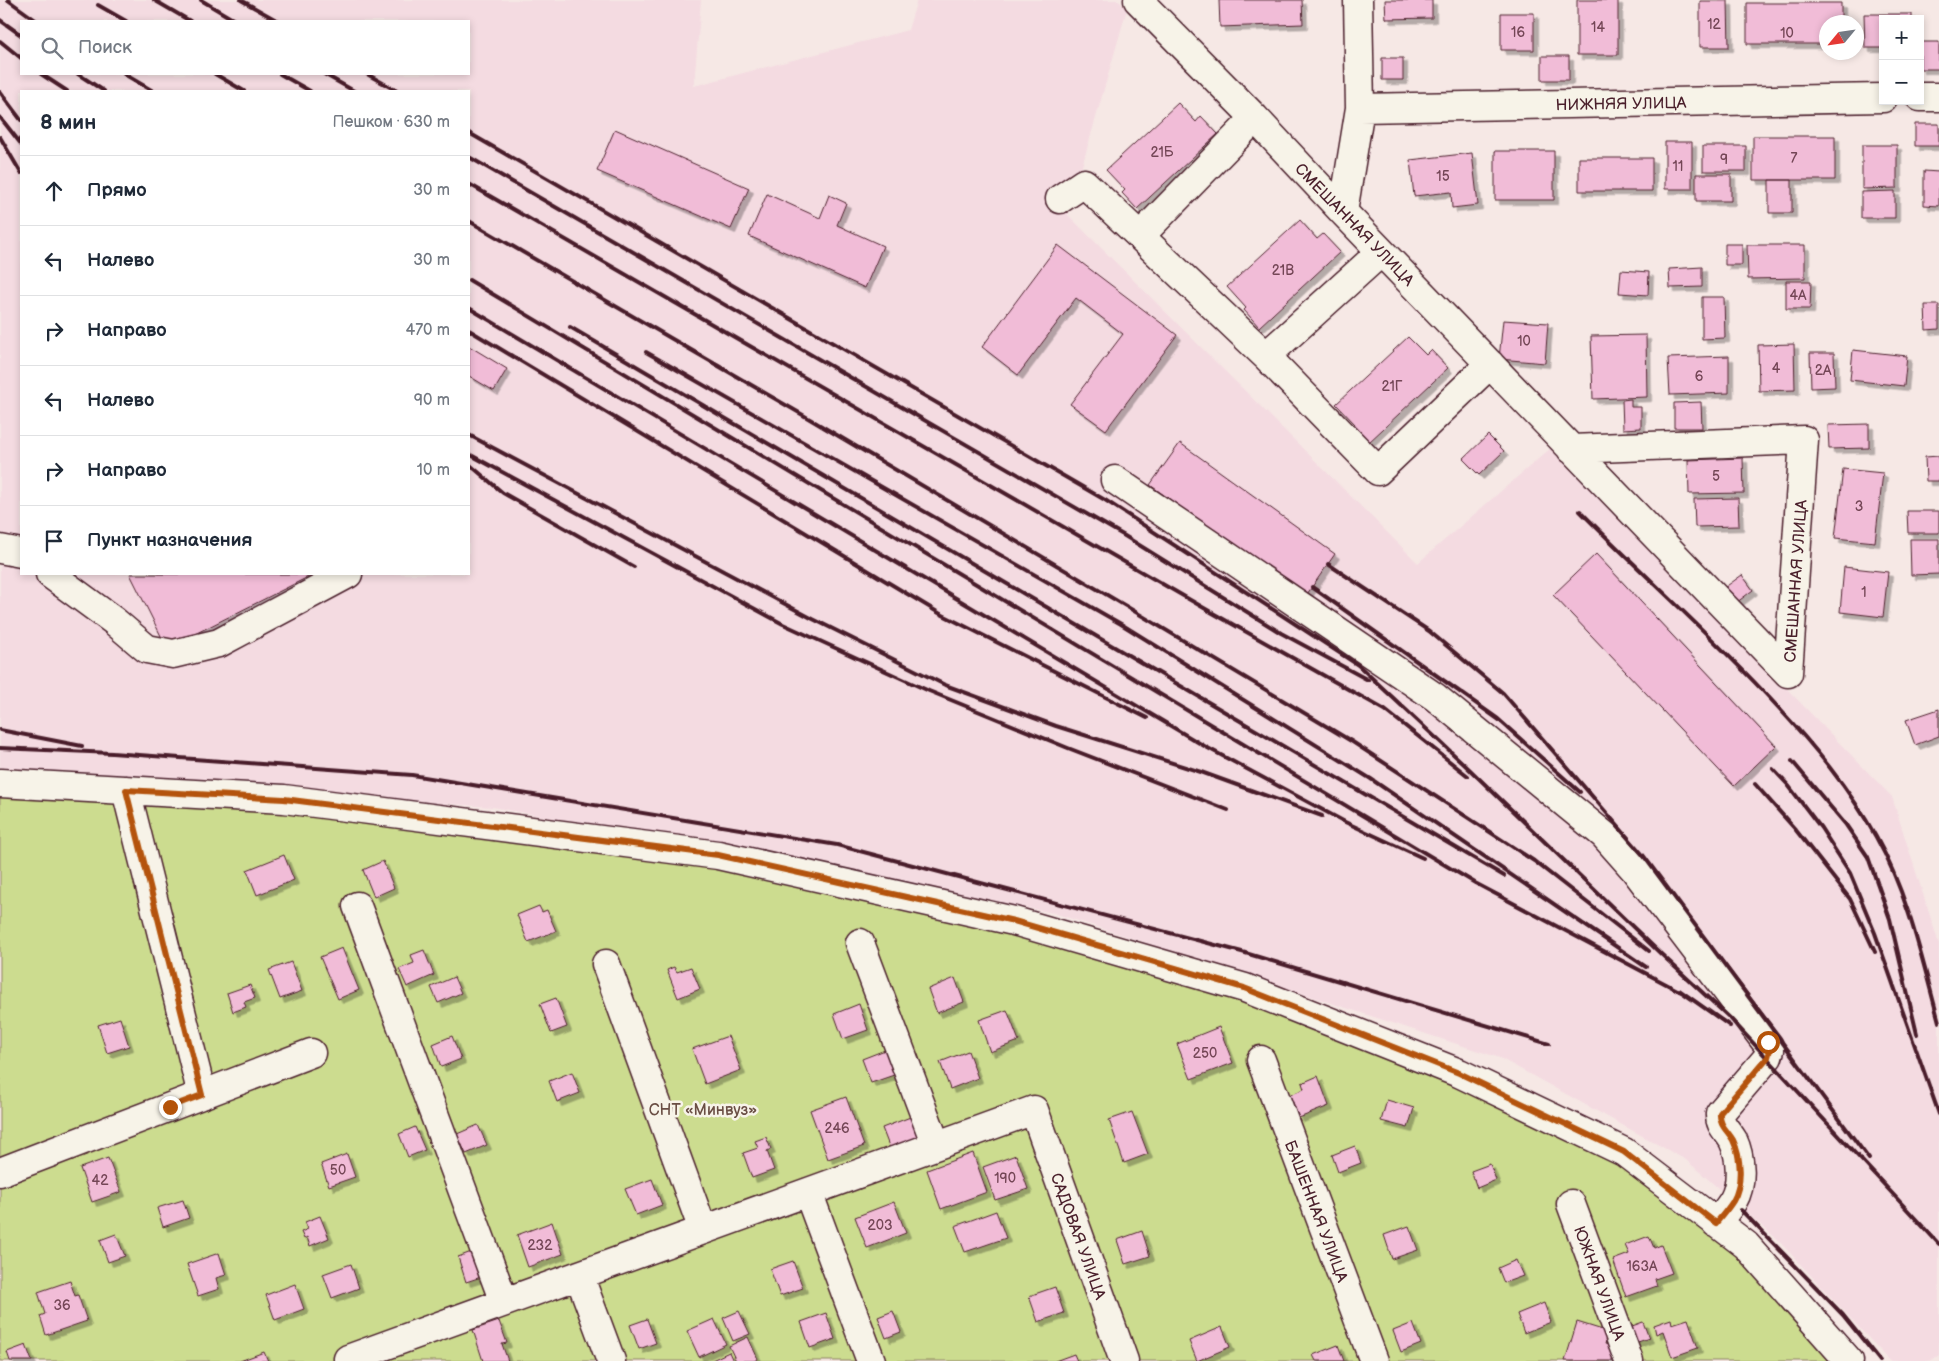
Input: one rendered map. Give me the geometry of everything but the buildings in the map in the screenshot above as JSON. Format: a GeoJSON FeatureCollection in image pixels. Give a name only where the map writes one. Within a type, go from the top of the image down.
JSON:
{"type":"FeatureCollection","features":[{"type":"Feature","properties":{"kind":"street","name":"СМЕШАННАЯ УЛИЦА"},"geometry":{"type":"LineString","coordinates":[[1138,0],[1255,118],[1381,252],[1571,449],[1788,672],[1804,440],[1571,449]]}},
{"type":"Feature","properties":{"kind":"street"},"geometry":{"type":"LineString","coordinates":[[1343,212],[1360,108],[1358,0]]}},
{"type":"Feature","properties":{"kind":"street"},"geometry":{"type":"LineString","coordinates":[[1924,97],[1939,97]]}},
{"type":"Feature","properties":{"kind":"street","name":"НИЖНЯЯ УЛИЦА"},"geometry":{"type":"LineString","coordinates":[[1360,108],[1879,98]]}},
{"type":"Feature","properties":{"kind":"street"},"geometry":{"type":"LineString","coordinates":[[1140,236],[1255,118]]}},
{"type":"Feature","properties":{"kind":"street"},"geometry":{"type":"LineString","coordinates":[[1060,199],[1084,183],[1266,356],[1378,471],[1490,364]]}},
{"type":"Feature","properties":{"kind":"street"},"geometry":{"type":"LineString","coordinates":[[1266,356],[1381,252]]}},
{"type":"Feature","properties":{"kind":"street"},"geometry":{"type":"LineString","coordinates":[[1115,480],[1435,697],[1604,835],[1635,870],[1769,1046],[1768,1057],[1720,1113],[1722,1125],[1732,1139],[1738,1155],[1739,1179],[1734,1200],[1716,1223]]}},
{"type":"Feature","properties":{"kind":"street"},"geometry":{"type":"LineString","coordinates":[[0,549],[20,553]]}},
{"type":"Feature","properties":{"kind":"street"},"geometry":{"type":"LineString","coordinates":[[51,575],[114,621],[146,648],[173,654],[219,643],[346,575]]}},
{"type":"Feature","properties":{"kind":"street"},"geometry":{"type":"LineString","coordinates":[[0,783],[284,799],[718,855],[1014,921],[1244,988],[1459,1073],[1624,1152],[1746,1245],[1849,1361]]}},
{"type":"Feature","properties":{"kind":"street"},"geometry":{"type":"LineString","coordinates":[[126,790],[202,1095]]}},
{"type":"Feature","properties":{"kind":"street"},"geometry":{"type":"LineString","coordinates":[[357,906],[504,1302]]}},
{"type":"Feature","properties":{"kind":"street"},"geometry":{"type":"LineString","coordinates":[[349,1360],[936,1146],[860,943]]}},
{"type":"Feature","properties":{"kind":"street"},"geometry":{"type":"LineString","coordinates":[[606,964],[703,1230]]}},
{"type":"Feature","properties":{"kind":"street"},"geometry":{"type":"LineString","coordinates":[[0,1172],[311,1053]]}},
{"type":"Feature","properties":{"kind":"street","name":"БАШЕННАЯ УЛИЦА"},"geometry":{"type":"LineString","coordinates":[[1261,1060],[1374,1361]]}},
{"type":"Feature","properties":{"kind":"street","name":"САДОВАЯ УЛИЦА"},"geometry":{"type":"LineString","coordinates":[[936,1146],[1034,1110],[1124,1361]]}},
{"type":"Feature","properties":{"kind":"street"},"geometry":{"type":"LineString","coordinates":[[808,1192],[871,1361]]}},
{"type":"Feature","properties":{"kind":"street","name":"ЮЖНАЯ УЛИЦА"},"geometry":{"type":"LineString","coordinates":[[1571,1204],[1629,1361]]}},
{"type":"Feature","properties":{"kind":"street"},"geometry":{"type":"LineString","coordinates":[[579,1275],[611,1361]]}},
{"type":"Feature","properties":{"kind":"shaded area"},"geometry":{"type":"Polygon","coordinates":[[[0,0],[701,0],[694,86],[908,30],[917,0],[1118,0],[1127,9],[1068,215],[1418,563],[1552,447],[1892,797],[1939,944],[1939,1355],[1930,1361],[1890,1361],[1778,1240],[1686,1160],[1500,1058],[1054,913],[493,807],[0,774],[0,0]]]}},
{"type":"Feature","properties":{"kind":"green space","name":"СНТ «Минвуз»"},"geometry":{"type":"Polygon","coordinates":[[[0,783],[718,855],[1245,988],[1624,1152],[1746,1245],[1849,1361],[0,1361],[0,783]]]}},
{"type":"Feature","properties":{"kind":"railway"},"geometry":{"type":"LineString","coordinates":[[8,0],[36,20]]}},
{"type":"Feature","properties":{"kind":"railway"},"geometry":{"type":"LineString","coordinates":[[154,0],[188,20]]}},
{"type":"Feature","properties":{"kind":"railway"},"geometry":{"type":"LineString","coordinates":[[201,0],[234,20]]}},
{"type":"Feature","properties":{"kind":"railway"},"geometry":{"type":"LineString","coordinates":[[241,0],[276,20]]}},
{"type":"Feature","properties":{"kind":"railway"},"geometry":{"type":"LineString","coordinates":[[98,5],[124,20]]}},
{"type":"Feature","properties":{"kind":"railway"},"geometry":{"type":"LineString","coordinates":[[0,20],[20,34]]}},
{"type":"Feature","properties":{"kind":"railway"},"geometry":{"type":"LineString","coordinates":[[0,41],[20,57]]}},
{"type":"Feature","properties":{"kind":"railway"},"geometry":{"type":"LineString","coordinates":[[43,75],[65,90]]}},
{"type":"Feature","properties":{"kind":"railway"},"geometry":{"type":"LineString","coordinates":[[80,75],[102,90]]}},
{"type":"Feature","properties":{"kind":"railway"},"geometry":{"type":"LineString","coordinates":[[126,75],[151,90]]}},
{"type":"Feature","properties":{"kind":"railway"},"geometry":{"type":"LineString","coordinates":[[217,75],[242,90]]}},
{"type":"Feature","properties":{"kind":"railway"},"geometry":{"type":"LineString","coordinates":[[282,75],[308,90]]}},
{"type":"Feature","properties":{"kind":"railway"},"geometry":{"type":"LineString","coordinates":[[326,75],[352,90]]}},
{"type":"Feature","properties":{"kind":"railway"},"geometry":{"type":"LineString","coordinates":[[369,75],[395,90]]}},
{"type":"Feature","properties":{"kind":"railway"},"geometry":{"type":"LineString","coordinates":[[0,92],[20,119]]}},
{"type":"Feature","properties":{"kind":"railway"},"geometry":{"type":"LineString","coordinates":[[0,117],[20,143]]}},
{"type":"Feature","properties":{"kind":"railway"},"geometry":{"type":"LineString","coordinates":[[470,134],[1105,500],[1358,665],[1731,1019],[1939,1244]]}},
{"type":"Feature","properties":{"kind":"railway"},"geometry":{"type":"LineString","coordinates":[[0,137],[20,171]]}},
{"type":"Feature","properties":{"kind":"railway"},"geometry":{"type":"LineString","coordinates":[[470,158],[1123,535],[1281,633],[1368,680]]}},
{"type":"Feature","properties":{"kind":"railway"},"geometry":{"type":"LineString","coordinates":[[470,185],[1211,612],[1385,710],[1468,776]]}},
{"type":"Feature","properties":{"kind":"railway"},"geometry":{"type":"LineString","coordinates":[[470,222],[803,415],[1351,741],[1534,861],[1649,951]]}},
{"type":"Feature","properties":{"kind":"railway"},"geometry":{"type":"LineString","coordinates":[[470,281],[1475,883],[1685,994]]}},
{"type":"Feature","properties":{"kind":"railway"},"geometry":{"type":"LineString","coordinates":[[470,309],[1206,747],[1345,822],[1423,858]]}},
{"type":"Feature","properties":{"kind":"railway"},"geometry":{"type":"LineString","coordinates":[[570,327],[1504,876]]}},
{"type":"Feature","properties":{"kind":"railway"},"geometry":{"type":"LineString","coordinates":[[470,331],[939,613],[1147,718]]}},
{"type":"Feature","properties":{"kind":"railway"},"geometry":{"type":"LineString","coordinates":[[646,352],[1121,624],[1371,779],[1646,967]]}},
{"type":"Feature","properties":{"kind":"railway"},"geometry":{"type":"LineString","coordinates":[[470,436],[813,619],[945,685],[1056,726],[1201,772],[1322,816]]}},
{"type":"Feature","properties":{"kind":"railway"},"geometry":{"type":"LineString","coordinates":[[470,455],[783,624],[929,691],[1068,748],[1228,810]]}},
{"type":"Feature","properties":{"kind":"railway"},"geometry":{"type":"LineString","coordinates":[[470,465],[503,493],[634,567]]}},
{"type":"Feature","properties":{"kind":"railway"},"geometry":{"type":"LineString","coordinates":[[1580,511],[1704,631],[1776,705],[1804,736],[1843,785],[1866,819],[1897,881],[1913,927],[1939,1022]]}},
{"type":"Feature","properties":{"kind":"railway"},"geometry":{"type":"LineString","coordinates":[[1328,564],[1429,631],[1503,693],[1643,855],[1869,1159]]}},
{"type":"Feature","properties":{"kind":"railway"},"geometry":{"type":"LineString","coordinates":[[1312,587],[1498,719],[1580,792]]}},
{"type":"Feature","properties":{"kind":"railway"},"geometry":{"type":"LineString","coordinates":[[0,730],[82,746]]}},
{"type":"Feature","properties":{"kind":"railway"},"geometry":{"type":"LineString","coordinates":[[0,748],[112,753],[412,775],[837,845],[1242,952],[1549,1044]]}},
{"type":"Feature","properties":{"kind":"railway"},"geometry":{"type":"LineString","coordinates":[[1792,761],[1846,825],[1868,857],[1890,919],[1917,1034]]}},
{"type":"Feature","properties":{"kind":"railway"},"geometry":{"type":"LineString","coordinates":[[1773,769],[1788,785],[1821,828],[1850,873],[1875,933],[1939,1114]]}},
{"type":"Feature","properties":{"kind":"railway"},"geometry":{"type":"LineString","coordinates":[[1755,784],[1795,829],[1850,899],[1875,952]]}},
{"type":"Feature","properties":{"kind":"railway"},"geometry":{"type":"LineString","coordinates":[[1679,990],[1730,1026]]}},
{"type":"Feature","properties":{"kind":"railway"},"geometry":{"type":"LineString","coordinates":[[1741,1210],[1843,1315],[1880,1361]]}},
{"type":"Feature","properties":{"kind":"route"},"geometry":{"type":"LineString","coordinates":[[170,1107],[202,1095],[126,790],[284,799],[718,855],[1014,921],[1244,988],[1459,1073],[1624,1152],[1716,1223],[1734,1200],[1739,1179],[1738,1155],[1732,1139],[1722,1125],[1720,1113],[1730,1099],[1768,1057],[1770,1050],[1768,1042]]}}]}
